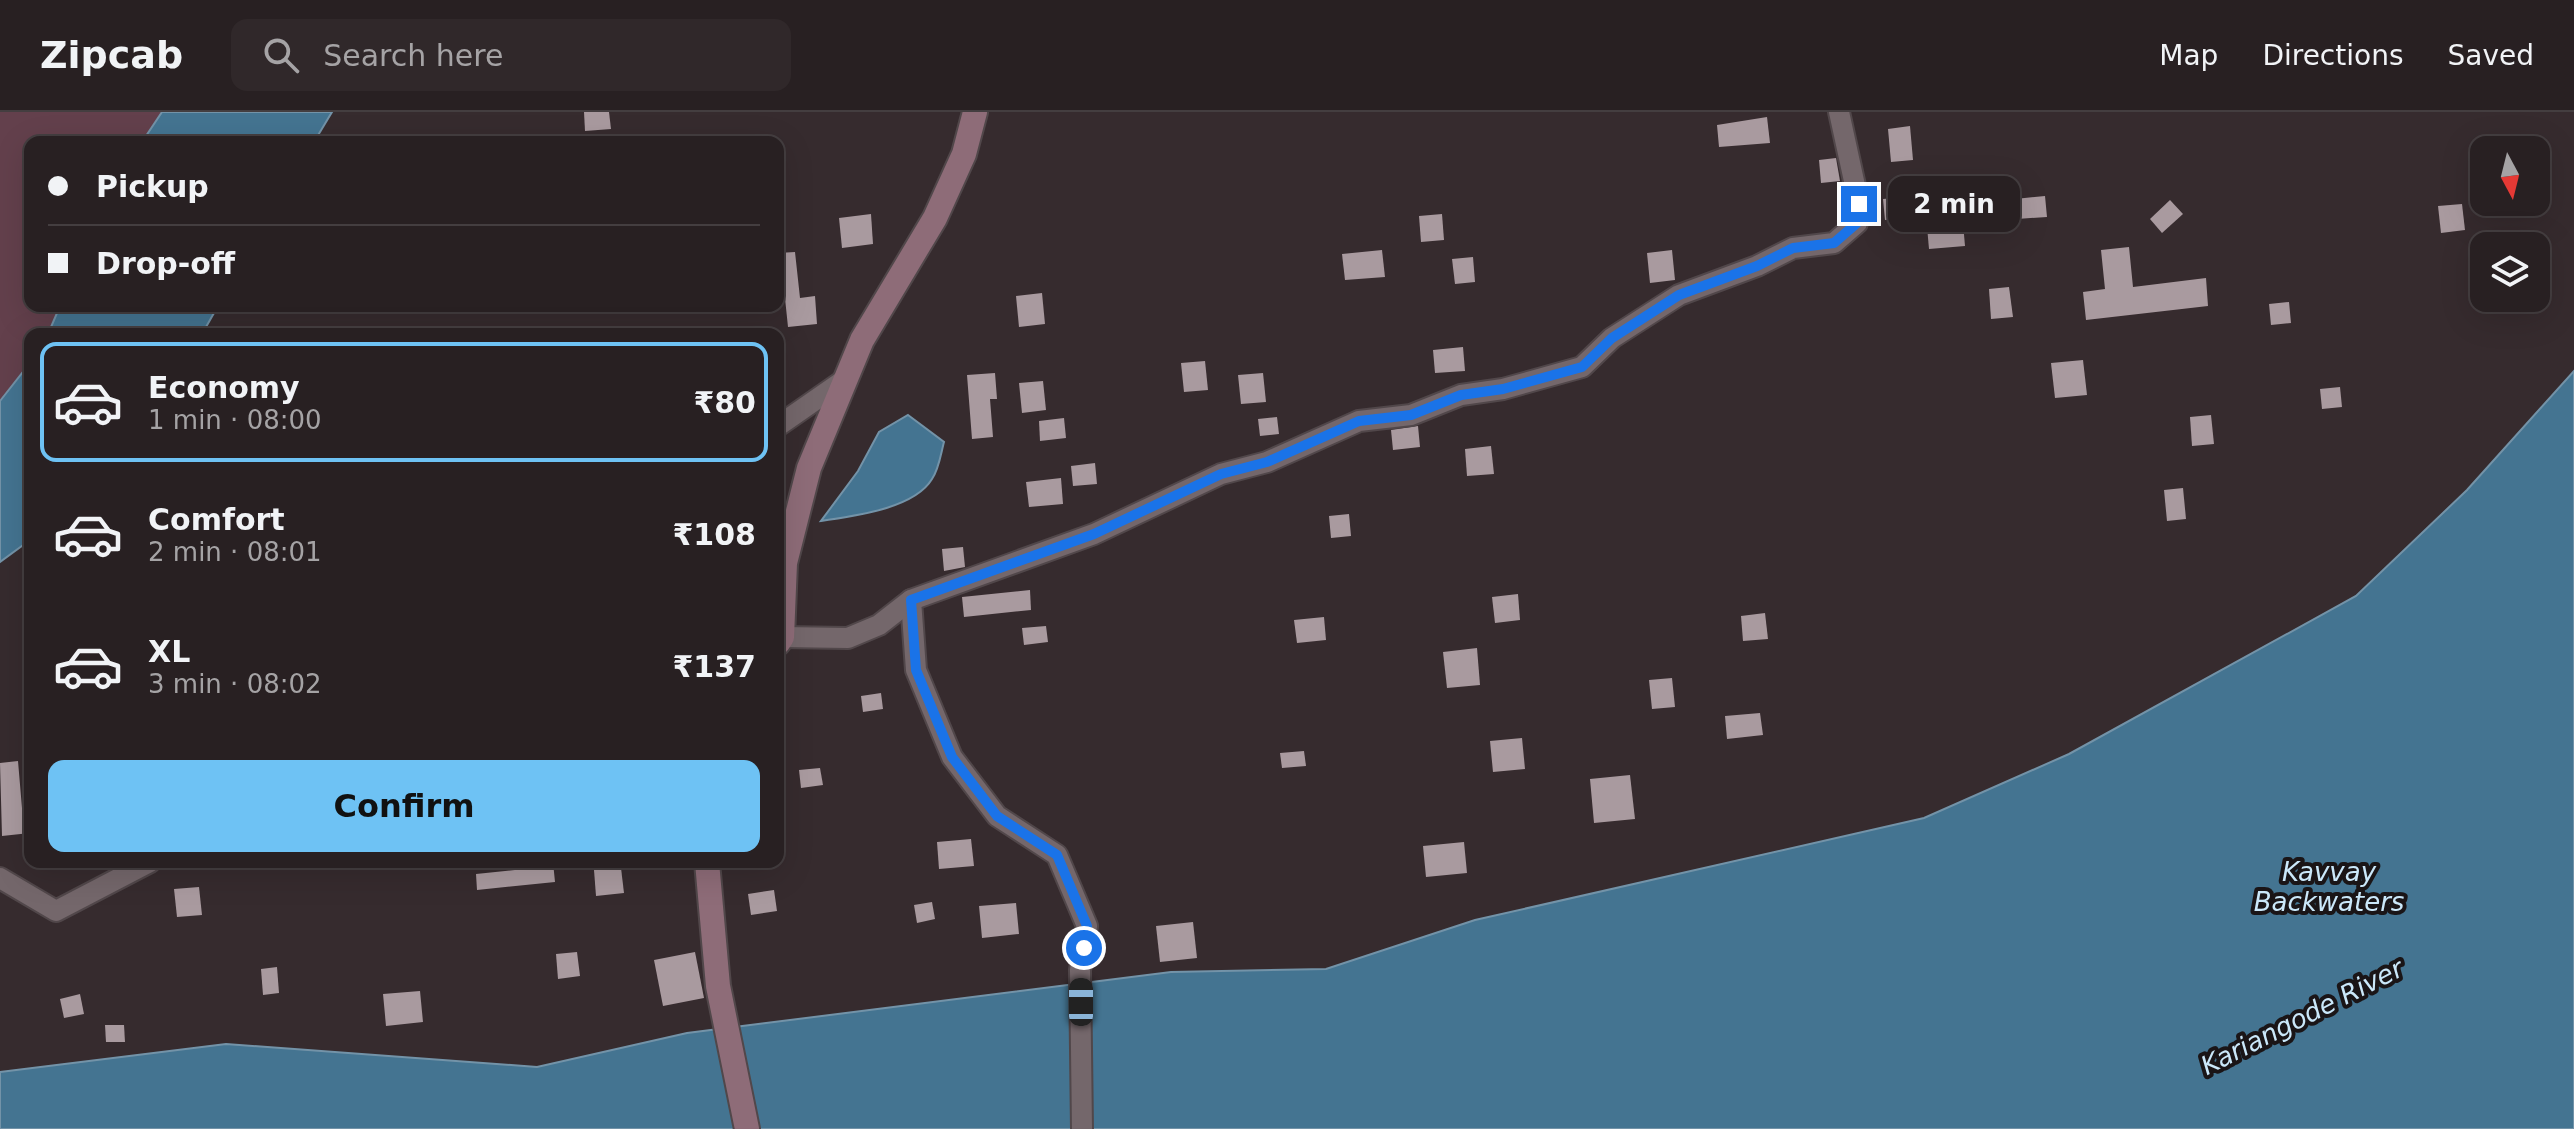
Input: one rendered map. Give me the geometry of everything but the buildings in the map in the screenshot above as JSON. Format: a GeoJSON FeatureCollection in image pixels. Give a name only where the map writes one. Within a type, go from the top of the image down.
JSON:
{"type":"FeatureCollection","features":[{"type":"Feature","properties":{"kind":"main road"},"geometry":{"type":"LineString","coordinates":[[784,578],[785,563],[809,468],[862,340],[935,218],[964,154],[975,112]]}},
{"type":"Feature","properties":{"kind":"main road"},"geometry":{"type":"LineString","coordinates":[[708,868],[718,986],[747,1129]]}},
{"type":"Feature","properties":{"kind":"street"},"geometry":{"type":"LineString","coordinates":[[784,640],[848,638],[879,625],[911,600],[1094,534],[1221,474],[1267,462],[1359,421],[1411,415],[1461,395],[1503,389],[1582,367],[1612,338],[1679,295],[1757,266],[1793,248],[1834,243],[1857,223],[1859,204],[1845,154],[1839,112]]}},
{"type":"Feature","properties":{"kind":"street"},"geometry":{"type":"LineString","coordinates":[[784,422],[847,378]]}},
{"type":"Feature","properties":{"kind":"street"},"geometry":{"type":"LineString","coordinates":[[911,600],[916,670],[952,757],[997,816],[1057,855],[1087,926],[1080,970],[1082,1129]]}},
{"type":"Feature","properties":{"kind":"street"},"geometry":{"type":"LineString","coordinates":[[0,878],[56,911],[138,868]]}},
{"type":"Feature","properties":{"kind":"shaded area"},"geometry":{"type":"Polygon","coordinates":[[[0,112],[162,112],[146,136],[24,136],[24,312],[57,312],[51,328],[24,328],[24,371],[0,401],[0,112]]]}},
{"type":"Feature","properties":{"kind":"water"},"geometry":{"type":"Polygon","coordinates":[[[162,112],[332,112],[318,136],[146,136],[162,112]]]}},
{"type":"Feature","properties":{"kind":"water"},"geometry":{"type":"Polygon","coordinates":[[[57,312],[215,312],[205,328],[51,328],[57,312]]]}},
{"type":"Feature","properties":{"kind":"water"},"geometry":{"type":"Polygon","coordinates":[[[24,371],[24,544],[0,562],[0,401],[24,371]]]}},
{"type":"Feature","properties":{"kind":"water","name":"Kavvay Backwaters"},"geometry":{"type":"Polygon","coordinates":[[[2574,371],[2574,1129],[0,1129],[0,1072],[226,1044],[537,1067],[687,1033],[1171,972],[1326,969],[1475,920],[1924,818],[2069,754],[2356,596],[2467,490],[2574,371]]]}},
{"type":"Feature","properties":{"kind":"water"},"geometry":{"type":"Polygon","coordinates":[[[908,415],[944,442],[932,479],[912,498],[897,504],[821,521],[858,471],[879,432],[908,415]]]}},
{"type":"Feature","properties":{"kind":"route"},"geometry":{"type":"LineString","coordinates":[[1084,948],[1087,926],[1057,855],[997,816],[952,757],[916,670],[911,600],[1037,552],[1094,534],[1221,474],[1267,462],[1359,421],[1411,415],[1461,395],[1503,389],[1582,367],[1612,338],[1679,295],[1757,266],[1793,248],[1834,243],[1857,223],[1859,204]]}},
{"type":"Feature","properties":{"kind":"water label","name":"Kariangode River"},"geometry":{"type":"Point","coordinates":[2302,1017]}}]}
